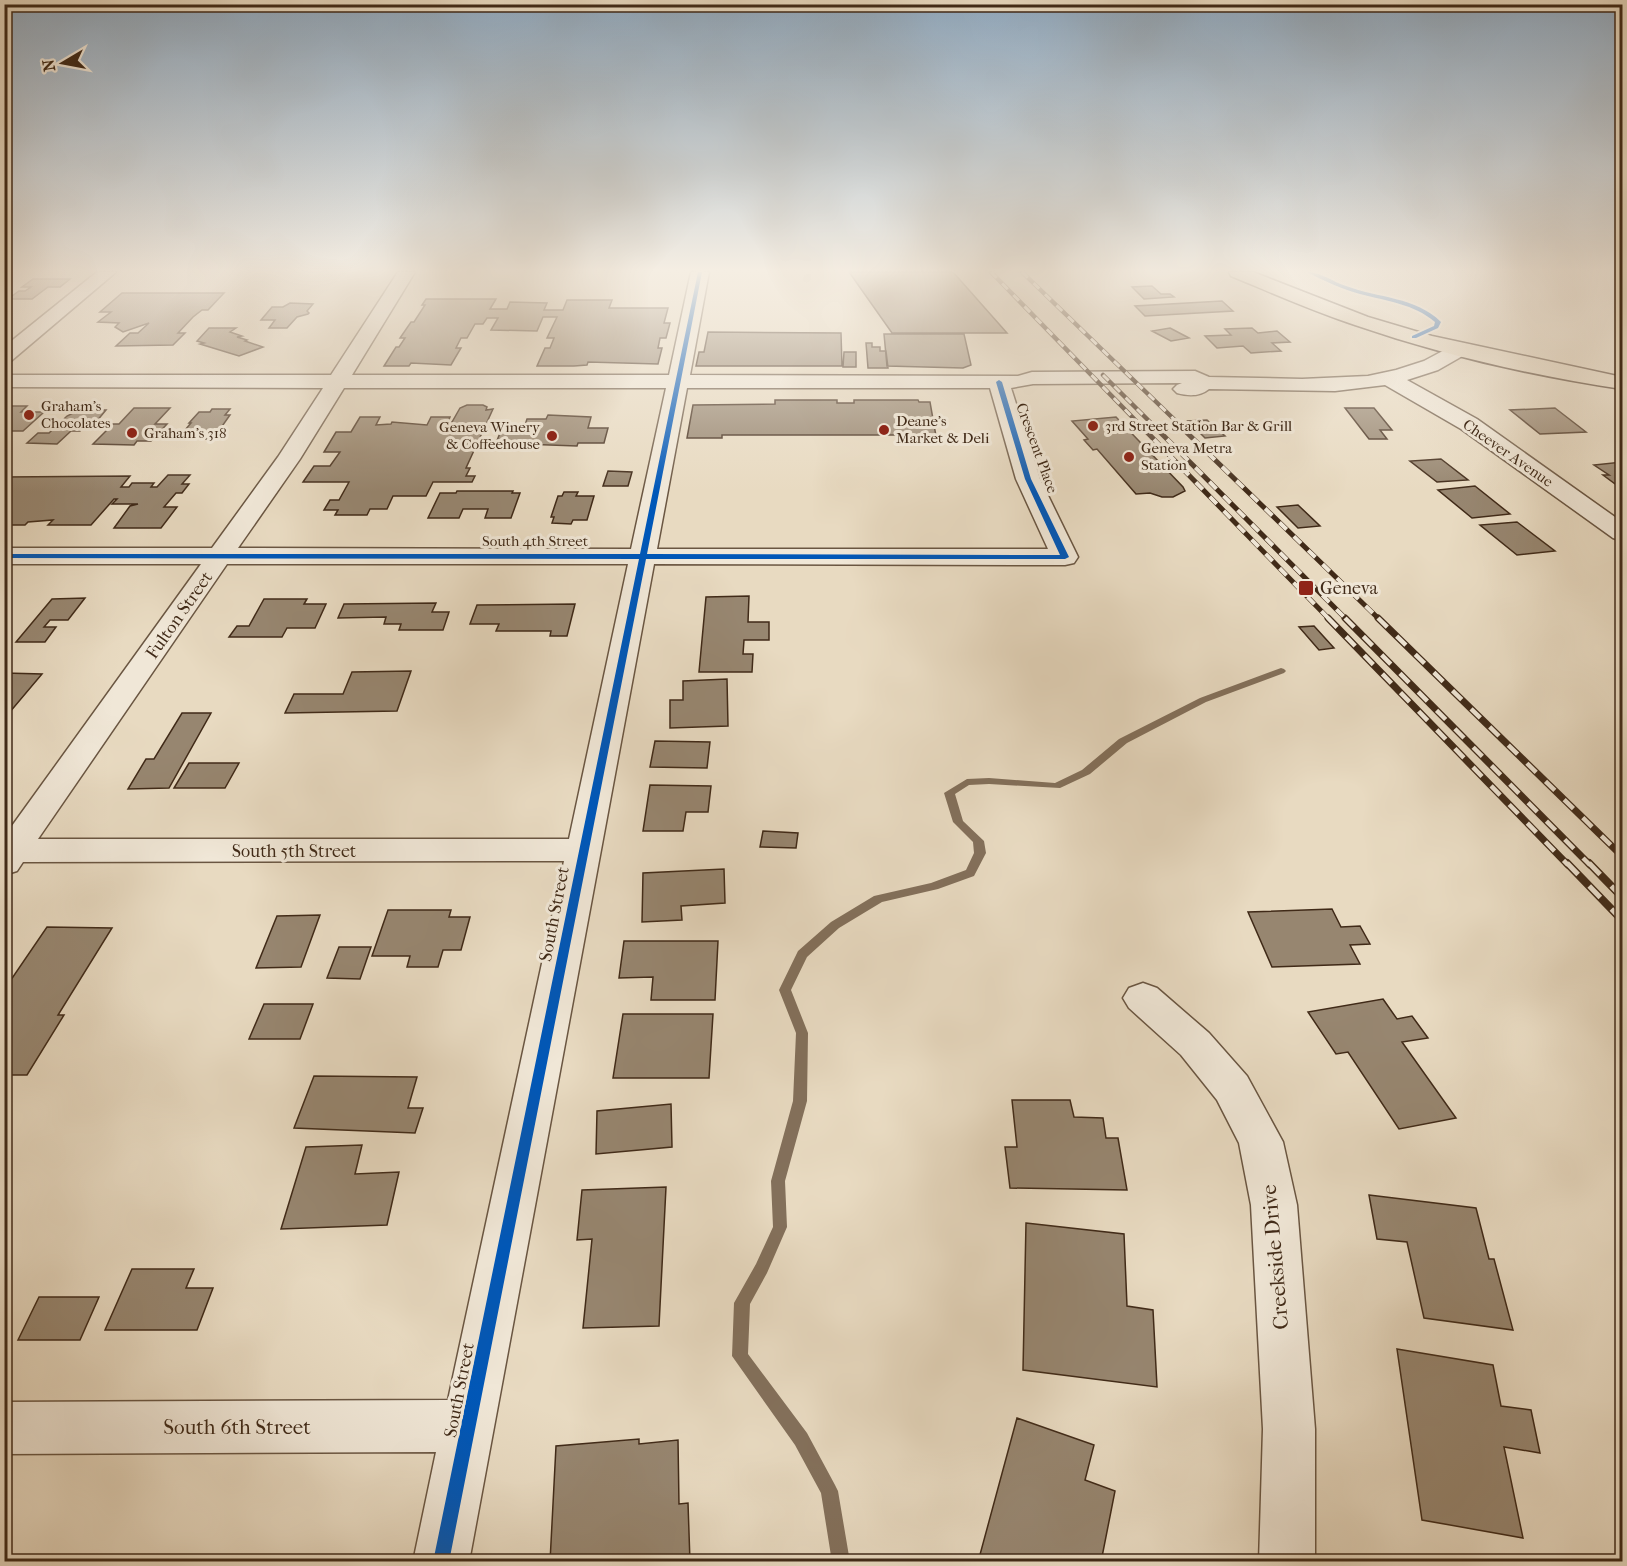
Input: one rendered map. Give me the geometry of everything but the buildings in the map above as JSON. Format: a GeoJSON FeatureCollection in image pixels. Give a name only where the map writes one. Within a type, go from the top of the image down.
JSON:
{"type":"FeatureCollection","features":[{"type":"Feature","properties":{"kind":"main road"},"geometry":{"type":"LineString","coordinates":[[1442,345],[1517,363],[1623,382]]}},
{"type":"Feature","properties":{"kind":"street"},"geometry":{"type":"LineString","coordinates":[[4,357],[19,345]]}},
{"type":"Feature","properties":{"kind":"street","name":"Fulton Street"},"geometry":{"type":"LineString","coordinates":[[7,855],[288,459],[360,345]]}},
{"type":"Feature","properties":{"kind":"street","name":"South Street"},"geometry":{"type":"LineString","coordinates":[[441,1562],[685,345]]}},
{"type":"Feature","properties":{"kind":"street"},"geometry":{"type":"LineString","coordinates":[[4,381],[1009,382],[1036,387],[1196,389],[1204,383],[1338,384],[1390,379],[1438,363],[1459,350]]}},
{"type":"Feature","properties":{"kind":"street","name":"Cheever Avenue"},"geometry":{"type":"LineString","coordinates":[[1390,379],[1469,424],[1623,533]]}},
{"type":"Feature","properties":{"kind":"street","name":"Crescent Place"},"geometry":{"type":"LineString","coordinates":[[1009,382],[1028,479],[1065,557]]}},
{"type":"Feature","properties":{"kind":"street","name":"South 4th Street"},"geometry":{"type":"LineString","coordinates":[[4,556],[1065,557]]}},
{"type":"Feature","properties":{"kind":"street","name":"South 5th Street"},"geometry":{"type":"LineString","coordinates":[[7,855],[583,850]]}},
{"type":"Feature","properties":{"kind":"street","name":"Creekside Drive"},"geometry":{"type":"LineString","coordinates":[[1143,998],[1195,1044],[1232,1088],[1261,1142],[1274,1205],[1289,1429],[1287,1562]]}},
{"type":"Feature","properties":{"kind":"street","name":"South 6th Street"},"geometry":{"type":"LineString","coordinates":[[4,1428],[469,1426]]}},
{"type":"Feature","properties":{"kind":"waterway"},"geometry":{"type":"LineString","coordinates":[[841,1562],[829,1491],[801,1439],[740,1356],[742,1303],[762,1268],[780,1227],[778,1181],[800,1101],[802,1033],[785,990],[802,954],[835,925],[878,899],[934,886],[970,873],[980,853],[978,841],[958,822],[949,793],[967,782],[989,781],[1056,786],[1086,772],[1123,741],[1203,700],[1281,671]]}},
{"type":"Feature","properties":{"kind":"railway"},"geometry":{"type":"LineString","coordinates":[[1062,345],[1141,426]]}},
{"type":"Feature","properties":{"kind":"railway"},"geometry":{"type":"LineString","coordinates":[[1097,345],[1181,426]]}},
{"type":"Feature","properties":{"kind":"railway"},"geometry":{"type":"LineString","coordinates":[[1103,375],[1153,425]]}},
{"type":"Feature","properties":{"kind":"railway"},"geometry":{"type":"LineString","coordinates":[[1140,425],[1330,620]]}},
{"type":"Feature","properties":{"kind":"railway"},"geometry":{"type":"LineString","coordinates":[[1153,425],[1347,620]]}},
{"type":"Feature","properties":{"kind":"railway"},"geometry":{"type":"LineString","coordinates":[[1179,425],[1380,620]]}},
{"type":"Feature","properties":{"kind":"railway"},"geometry":{"type":"LineString","coordinates":[[1328,618],[1568,865]]}},
{"type":"Feature","properties":{"kind":"railway"},"geometry":{"type":"LineString","coordinates":[[1345,618],[1590,865]]}},
{"type":"Feature","properties":{"kind":"railway"},"geometry":{"type":"LineString","coordinates":[[1378,618],[1622,856]]}},
{"type":"Feature","properties":{"kind":"railway"},"geometry":{"type":"LineString","coordinates":[[1567,863],[1622,920]]}},
{"type":"Feature","properties":{"kind":"railway"},"geometry":{"type":"LineString","coordinates":[[1589,863],[1622,897]]}},
{"type":"Feature","properties":{"kind":"cycle path"},"geometry":{"type":"LineString","coordinates":[[441,1562],[685,345]]}},
{"type":"Feature","properties":{"kind":"cycle path"},"geometry":{"type":"LineString","coordinates":[[4,556],[1065,557],[1028,479],[999,382]]}},
{"type":"Feature","properties":{"kind":"place","name":"Graham's Chocolates"},"geometry":{"type":"Point","coordinates":[29,415]}},
{"type":"Feature","properties":{"kind":"place","name":"3rd Street Station Bar & Grill"},"geometry":{"type":"Point","coordinates":[1093,426]}},
{"type":"Feature","properties":{"kind":"place","name":"Deane's Market & Deli"},"geometry":{"type":"Point","coordinates":[884,430]}},
{"type":"Feature","properties":{"kind":"place","name":"Graham's 318"},"geometry":{"type":"Point","coordinates":[132,433]}},
{"type":"Feature","properties":{"kind":"place","name":"Geneva Winery & Coffeehouse"},"geometry":{"type":"Point","coordinates":[552,436]}},
{"type":"Feature","properties":{"kind":"place","name":"Geneva Metra Station"},"geometry":{"type":"Point","coordinates":[1129,457]}},
{"type":"Feature","properties":{"kind":"place","name":"Geneva"},"geometry":{"type":"Point","coordinates":[1306,588]}}]}
